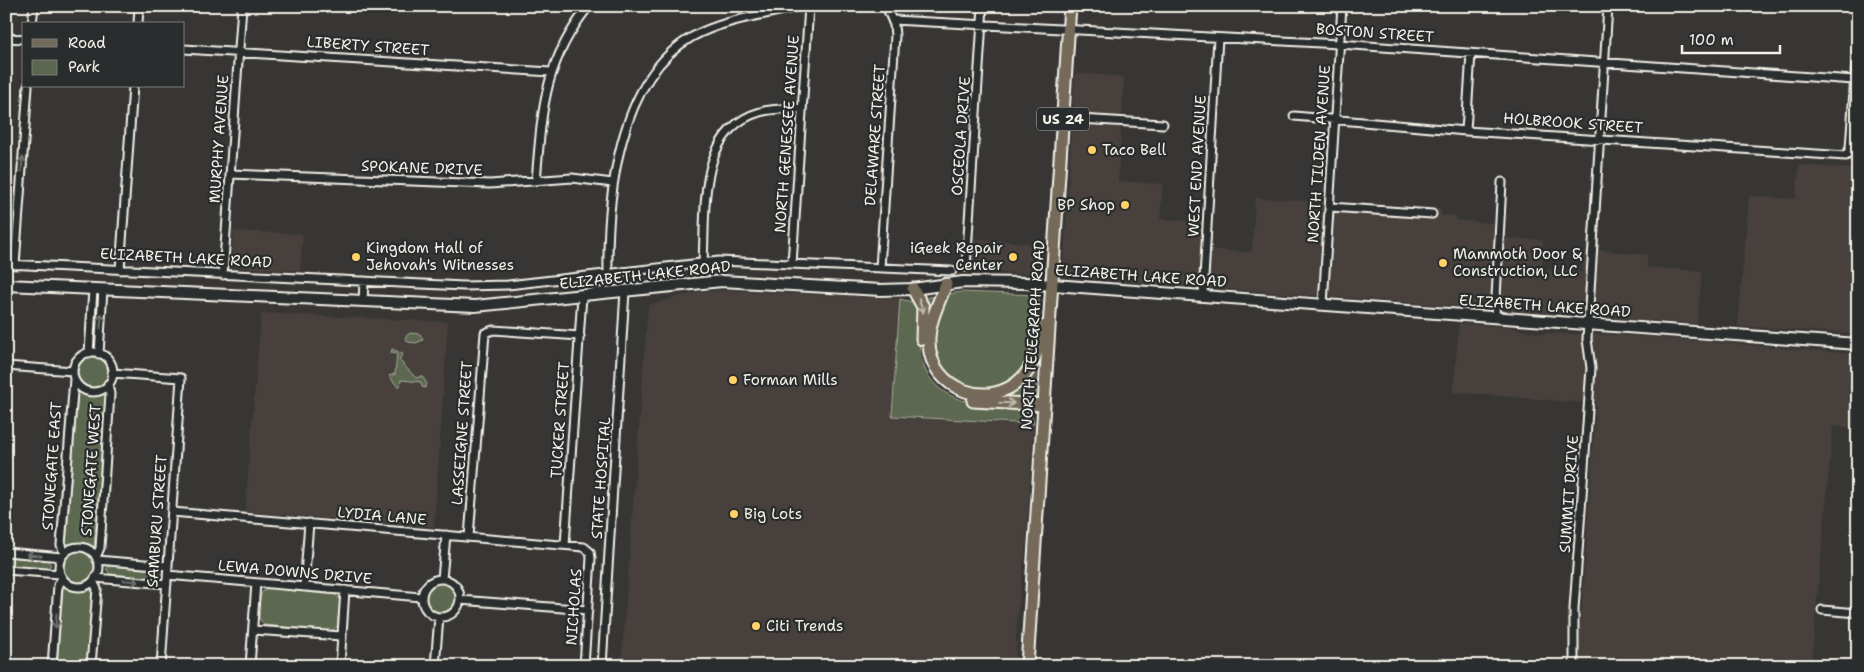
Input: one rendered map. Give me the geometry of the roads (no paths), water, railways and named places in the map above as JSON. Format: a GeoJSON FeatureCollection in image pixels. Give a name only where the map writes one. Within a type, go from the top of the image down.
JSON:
{"type":"FeatureCollection","features":[{"type":"Feature","properties":{"kind":"main road","name":"NORTH TELEGRAPH ROAD"},"geometry":{"type":"LineString","coordinates":[[1027,666],[1070,6]]}},
{"type":"Feature","properties":{"kind":"main road","name":"ELIZABETH LAKE ROAD"},"geometry":{"type":"LineString","coordinates":[[6,285],[487,306],[722,281],[882,290],[986,282],[1052,284],[1858,344]]}},
{"type":"Feature","properties":{"kind":"main road"},"geometry":{"type":"LineString","coordinates":[[946,284],[930,329],[930,351],[936,368],[945,380],[967,392],[984,395],[997,393],[1011,387],[1023,378],[1032,363],[1050,312]]}},
{"type":"Feature","properties":{"kind":"main road"},"geometry":{"type":"LineString","coordinates":[[913,289],[923,310],[922,342],[924,359],[931,374],[943,387],[953,395],[969,401],[1044,405]]}},
{"type":"Feature","properties":{"kind":"street"},"geometry":{"type":"LineString","coordinates":[[32,22],[34,6]]}},
{"type":"Feature","properties":{"kind":"street"},"geometry":{"type":"LineString","coordinates":[[138,22],[139,6]]}},
{"type":"Feature","properties":{"kind":"street","name":"MURPHY AVENUE"},"geometry":{"type":"LineString","coordinates":[[222,275],[242,6]]}},
{"type":"Feature","properties":{"kind":"street"},"geometry":{"type":"LineString","coordinates":[[536,181],[543,105],[551,72],[567,38],[589,6]]}},
{"type":"Feature","properties":{"kind":"street"},"geometry":{"type":"LineString","coordinates":[[608,273],[609,218],[613,183],[623,141],[636,106],[650,80],[668,56],[685,42],[710,29],[802,6]]}},
{"type":"Feature","properties":{"kind":"street","name":"NORTH GENESSEE AVENUE"},"geometry":{"type":"LineString","coordinates":[[792,264],[809,6]]}},
{"type":"Feature","properties":{"kind":"street","name":"DELAWARE STREET"},"geometry":{"type":"LineString","coordinates":[[880,268],[895,36],[893,20],[886,6]]}},
{"type":"Feature","properties":{"kind":"street","name":"OSCEOLA DRIVE"},"geometry":{"type":"LineString","coordinates":[[966,267],[983,6]]}},
{"type":"Feature","properties":{"kind":"street","name":"NORTH TILDEN AVENUE"},"geometry":{"type":"LineString","coordinates":[[1323,304],[1342,6]]}},
{"type":"Feature","properties":{"kind":"street","name":"SUMMIT DRIVE"},"geometry":{"type":"LineString","coordinates":[[1574,666],[1574,609],[1591,368],[1587,339],[1608,6]]}},
{"type":"Feature","properties":{"kind":"street","name":"BOSTON STREET"},"geometry":{"type":"LineString","coordinates":[[893,20],[1068,31],[1339,44],[1854,80]]}},
{"type":"Feature","properties":{"kind":"street"},"geometry":{"type":"LineString","coordinates":[[1854,80],[1858,33]]}},
{"type":"Feature","properties":{"kind":"street"},"geometry":{"type":"LineString","coordinates":[[6,38],[22,39]]}},
{"type":"Feature","properties":{"kind":"street","name":"WEST END AVENUE"},"geometry":{"type":"LineString","coordinates":[[1203,295],[1218,38]]}},
{"type":"Feature","properties":{"kind":"street","name":"LIBERTY STREET"},"geometry":{"type":"LineString","coordinates":[[185,49],[551,72]]}},
{"type":"Feature","properties":{"kind":"street"},"geometry":{"type":"LineString","coordinates":[[1466,131],[1471,53]]}},
{"type":"Feature","properties":{"kind":"street","name":"HOLBROOK STREET"},"geometry":{"type":"LineString","coordinates":[[1294,116],[1466,131],[1600,138],[1846,156],[1849,152],[1854,80]]}},
{"type":"Feature","properties":{"kind":"street"},"geometry":{"type":"LineString","coordinates":[[15,265],[28,88]]}},
{"type":"Feature","properties":{"kind":"street"},"geometry":{"type":"LineString","coordinates":[[120,270],[133,88]]}},
{"type":"Feature","properties":{"kind":"street"},"geometry":{"type":"LineString","coordinates":[[703,262],[709,172],[713,155],[721,140],[733,127],[753,114],[771,109],[802,108]]}},
{"type":"Feature","properties":{"kind":"street"},"geometry":{"type":"LineString","coordinates":[[1063,118],[1163,124]]}},
{"type":"Feature","properties":{"kind":"street","name":"SPOKANE DRIVE"},"geometry":{"type":"LineString","coordinates":[[230,174],[490,184],[581,178],[613,183]]}},
{"type":"Feature","properties":{"kind":"street"},"geometry":{"type":"LineString","coordinates":[[1495,317],[1502,182]]}},
{"type":"Feature","properties":{"kind":"street"},"geometry":{"type":"LineString","coordinates":[[1330,207],[1432,214]]}},
{"type":"Feature","properties":{"kind":"street","name":"ELIZABETH LAKE ROAD"},"geometry":{"type":"LineString","coordinates":[[6,264],[364,282],[487,286],[727,261],[952,271]]}},
{"type":"Feature","properties":{"kind":"street"},"geometry":{"type":"LineString","coordinates":[[363,302],[364,282]]}},
{"type":"Feature","properties":{"kind":"street"},"geometry":{"type":"LineString","coordinates":[[88,353],[98,289]]}},
{"type":"Feature","properties":{"kind":"street"},"geometry":{"type":"LineString","coordinates":[[98,289],[98,354]]}},
{"type":"Feature","properties":{"kind":"street","name":"STATE HOSPITAL"},"geometry":{"type":"LineString","coordinates":[[602,666],[625,291]]}},
{"type":"Feature","properties":{"kind":"street","name":"TUCKER STREET"},"geometry":{"type":"LineString","coordinates":[[565,545],[582,296]]}},
{"type":"Feature","properties":{"kind":"street","name":"LASSEIGNE STREET"},"geometry":{"type":"LineString","coordinates":[[469,537],[483,338],[486,332],[493,330],[580,336]]}},
{"type":"Feature","properties":{"kind":"street"},"geometry":{"type":"LineString","coordinates":[[88,353],[98,354],[109,361],[112,373],[108,384],[102,390],[90,392],[81,388],[74,379],[73,371],[77,360],[88,353]]}},
{"type":"Feature","properties":{"kind":"street"},"geometry":{"type":"LineString","coordinates":[[6,366],[73,371]]}},
{"type":"Feature","properties":{"kind":"street","name":"SAMBURU STREET"},"geometry":{"type":"LineString","coordinates":[[112,373],[181,378],[161,666]]}},
{"type":"Feature","properties":{"kind":"street","name":"STONEGATE EAST"},"geometry":{"type":"LineString","coordinates":[[63,556],[61,545],[74,379]]}},
{"type":"Feature","properties":{"kind":"street","name":"STONEGATE WEST"},"geometry":{"type":"LineString","coordinates":[[96,559],[100,544],[110,394],[108,384]]}},
{"type":"Feature","properties":{"kind":"street","name":"LYDIA LANE"},"geometry":{"type":"LineString","coordinates":[[172,512],[582,546],[588,550]]}},
{"type":"Feature","properties":{"kind":"street"},"geometry":{"type":"LineString","coordinates":[[304,587],[309,523]]}},
{"type":"Feature","properties":{"kind":"street"},"geometry":{"type":"LineString","coordinates":[[442,579],[446,535]]}},
{"type":"Feature","properties":{"kind":"street"},"geometry":{"type":"LineString","coordinates":[[6,570],[61,576],[68,584],[77,587],[86,586],[94,579],[98,569],[96,559],[89,550],[80,548],[71,549],[63,556],[59,566],[61,576],[58,586],[52,666]]}},
{"type":"Feature","properties":{"kind":"street","name":"NICHOLAS"},"geometry":{"type":"LineString","coordinates":[[584,666],[591,558],[588,550]]}},
{"type":"Feature","properties":{"kind":"street"},"geometry":{"type":"LineString","coordinates":[[6,552],[63,556]]}},
{"type":"Feature","properties":{"kind":"street"},"geometry":{"type":"LineString","coordinates":[[96,559],[168,566]]}},
{"type":"Feature","properties":{"kind":"street","name":"LEWA DOWNS DRIVE"},"geometry":{"type":"LineString","coordinates":[[167,575],[421,597]]}},
{"type":"Feature","properties":{"kind":"street"},"geometry":{"type":"LineString","coordinates":[[94,579],[167,584]]}},
{"type":"Feature","properties":{"kind":"street"},"geometry":{"type":"LineString","coordinates":[[91,666],[96,589],[94,579]]}},
{"type":"Feature","properties":{"kind":"street"},"geometry":{"type":"LineString","coordinates":[[442,579],[456,586],[460,600],[453,613],[439,618],[426,611],[421,597],[428,583],[442,579]]}},
{"type":"Feature","properties":{"kind":"street"},"geometry":{"type":"LineString","coordinates":[[250,666],[256,583]]}},
{"type":"Feature","properties":{"kind":"street"},"geometry":{"type":"LineString","coordinates":[[340,666],[345,590]]}},
{"type":"Feature","properties":{"kind":"street"},"geometry":{"type":"LineString","coordinates":[[460,600],[588,610]]}},
{"type":"Feature","properties":{"kind":"street"},"geometry":{"type":"LineString","coordinates":[[1822,610],[1858,613]]}},
{"type":"Feature","properties":{"kind":"street"},"geometry":{"type":"LineString","coordinates":[[435,666],[439,618]]}},
{"type":"Feature","properties":{"kind":"street"},"geometry":{"type":"LineString","coordinates":[[253,630],[342,636]]}},
{"type":"Feature","properties":{"kind":"place","name":"Taco Bell"},"geometry":{"type":"Point","coordinates":[1092,150]}},
{"type":"Feature","properties":{"kind":"place","name":"BP Shop"},"geometry":{"type":"Point","coordinates":[1125,205]}},
{"type":"Feature","properties":{"kind":"place","name":"Kingdom Hall of Jehovah's Witnesses"},"geometry":{"type":"Point","coordinates":[356,257]}},
{"type":"Feature","properties":{"kind":"place","name":"iGeek Repair Center"},"geometry":{"type":"Point","coordinates":[1013,257]}},
{"type":"Feature","properties":{"kind":"place","name":"Mammoth Door & Construction, LLC"},"geometry":{"type":"Point","coordinates":[1443,263]}},
{"type":"Feature","properties":{"kind":"place","name":"Forman Mills"},"geometry":{"type":"Point","coordinates":[733,380]}},
{"type":"Feature","properties":{"kind":"place","name":"Big Lots"},"geometry":{"type":"Point","coordinates":[734,514]}},
{"type":"Feature","properties":{"kind":"place","name":"Citi Trends"},"geometry":{"type":"Point","coordinates":[756,626]}}]}
